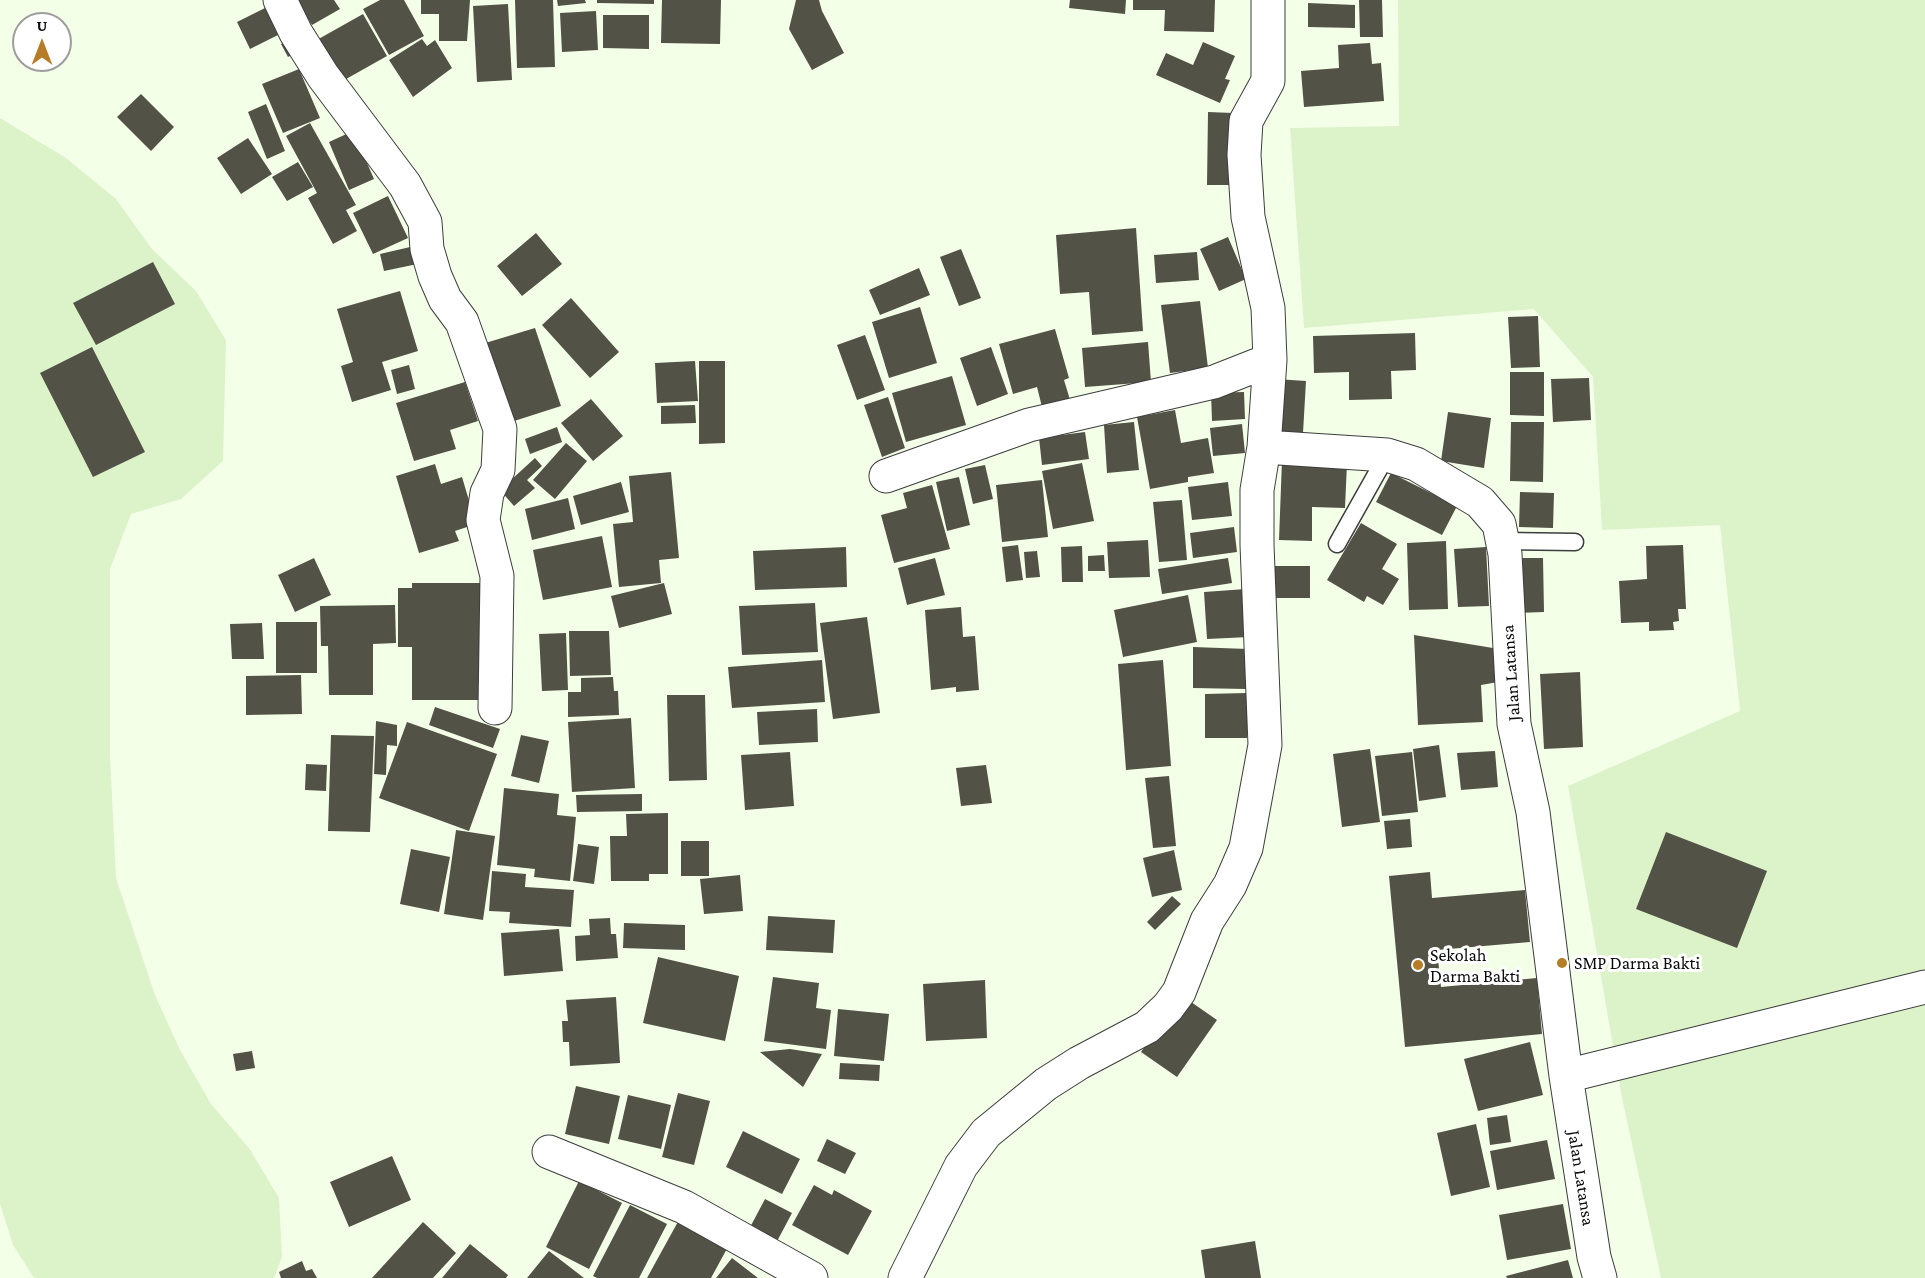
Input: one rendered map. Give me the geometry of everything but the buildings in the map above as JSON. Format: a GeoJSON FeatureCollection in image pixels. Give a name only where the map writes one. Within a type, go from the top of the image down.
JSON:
{"type":"FeatureCollection","features":[{"type":"Feature","properties":{"kind":"street"},"geometry":{"type":"LineString","coordinates":[[280,0],[296,33],[323,76],[405,185],[425,222],[427,249],[435,276],[445,299],[462,322],[500,429],[498,470],[487,494],[483,520],[496,576],[495,708]]}},
{"type":"Feature","properties":{"kind":"street"},"geometry":{"type":"LineString","coordinates":[[905,1278],[962,1166],[986,1132],[1046,1084],[1147,1027],[1168,1008],[1184,982],[1203,930],[1230,885],[1246,848],[1265,745],[1257,490],[1264,447],[1270,360],[1268,308],[1248,217],[1244,155],[1246,121],[1268,81],[1268,0]]}},
{"type":"Feature","properties":{"kind":"street"},"geometry":{"type":"LineString","coordinates":[[886,476],[1029,425],[1214,382],[1270,360]]}},
{"type":"Feature","properties":{"kind":"street","name":"Jalan Latansa"},"geometry":{"type":"LineString","coordinates":[[1264,447],[1387,455],[1416,464],[1480,502],[1499,524],[1514,724],[1533,812],[1566,1076],[1587,1215],[1600,1278]]}},
{"type":"Feature","properties":{"kind":"street"},"geometry":{"type":"LineString","coordinates":[[1566,1076],[1925,987]]}},
{"type":"Feature","properties":{"kind":"street"},"geometry":{"type":"LineString","coordinates":[[549,1152],[684,1208],[811,1278]]}},
{"type":"Feature","properties":{"kind":"lane"},"geometry":{"type":"LineString","coordinates":[[1337,544],[1387,455]]}},
{"type":"Feature","properties":{"kind":"lane"},"geometry":{"type":"LineString","coordinates":[[1502,541],[1575,543]]}},
{"type":"Feature","properties":{"kind":"green space"},"geometry":{"type":"Polygon","coordinates":[[[1398,0],[1925,0],[1925,1278],[1661,1278],[1622,1098],[1568,786],[1740,711],[1720,525],[1602,530],[1593,377],[1534,309],[1304,328],[1290,128],[1399,126],[1398,0]]]}},
{"type":"Feature","properties":{"kind":"green space"},"geometry":{"type":"Polygon","coordinates":[[[0,118],[66,158],[116,199],[152,249],[196,291],[226,340],[223,461],[181,499],[131,514],[110,569],[110,755],[116,878],[155,995],[179,1048],[211,1104],[249,1148],[279,1198],[282,1257],[274,1278],[34,1278],[13,1245],[0,1204],[0,118]]]}},
{"type":"Feature","properties":{"kind":"place","name":"SMP Darma Bakti"},"geometry":{"type":"Point","coordinates":[1562,963]}},
{"type":"Feature","properties":{"kind":"place","name":"Sekolah Darma Bakti"},"geometry":{"type":"Point","coordinates":[1418,965]}}]}
